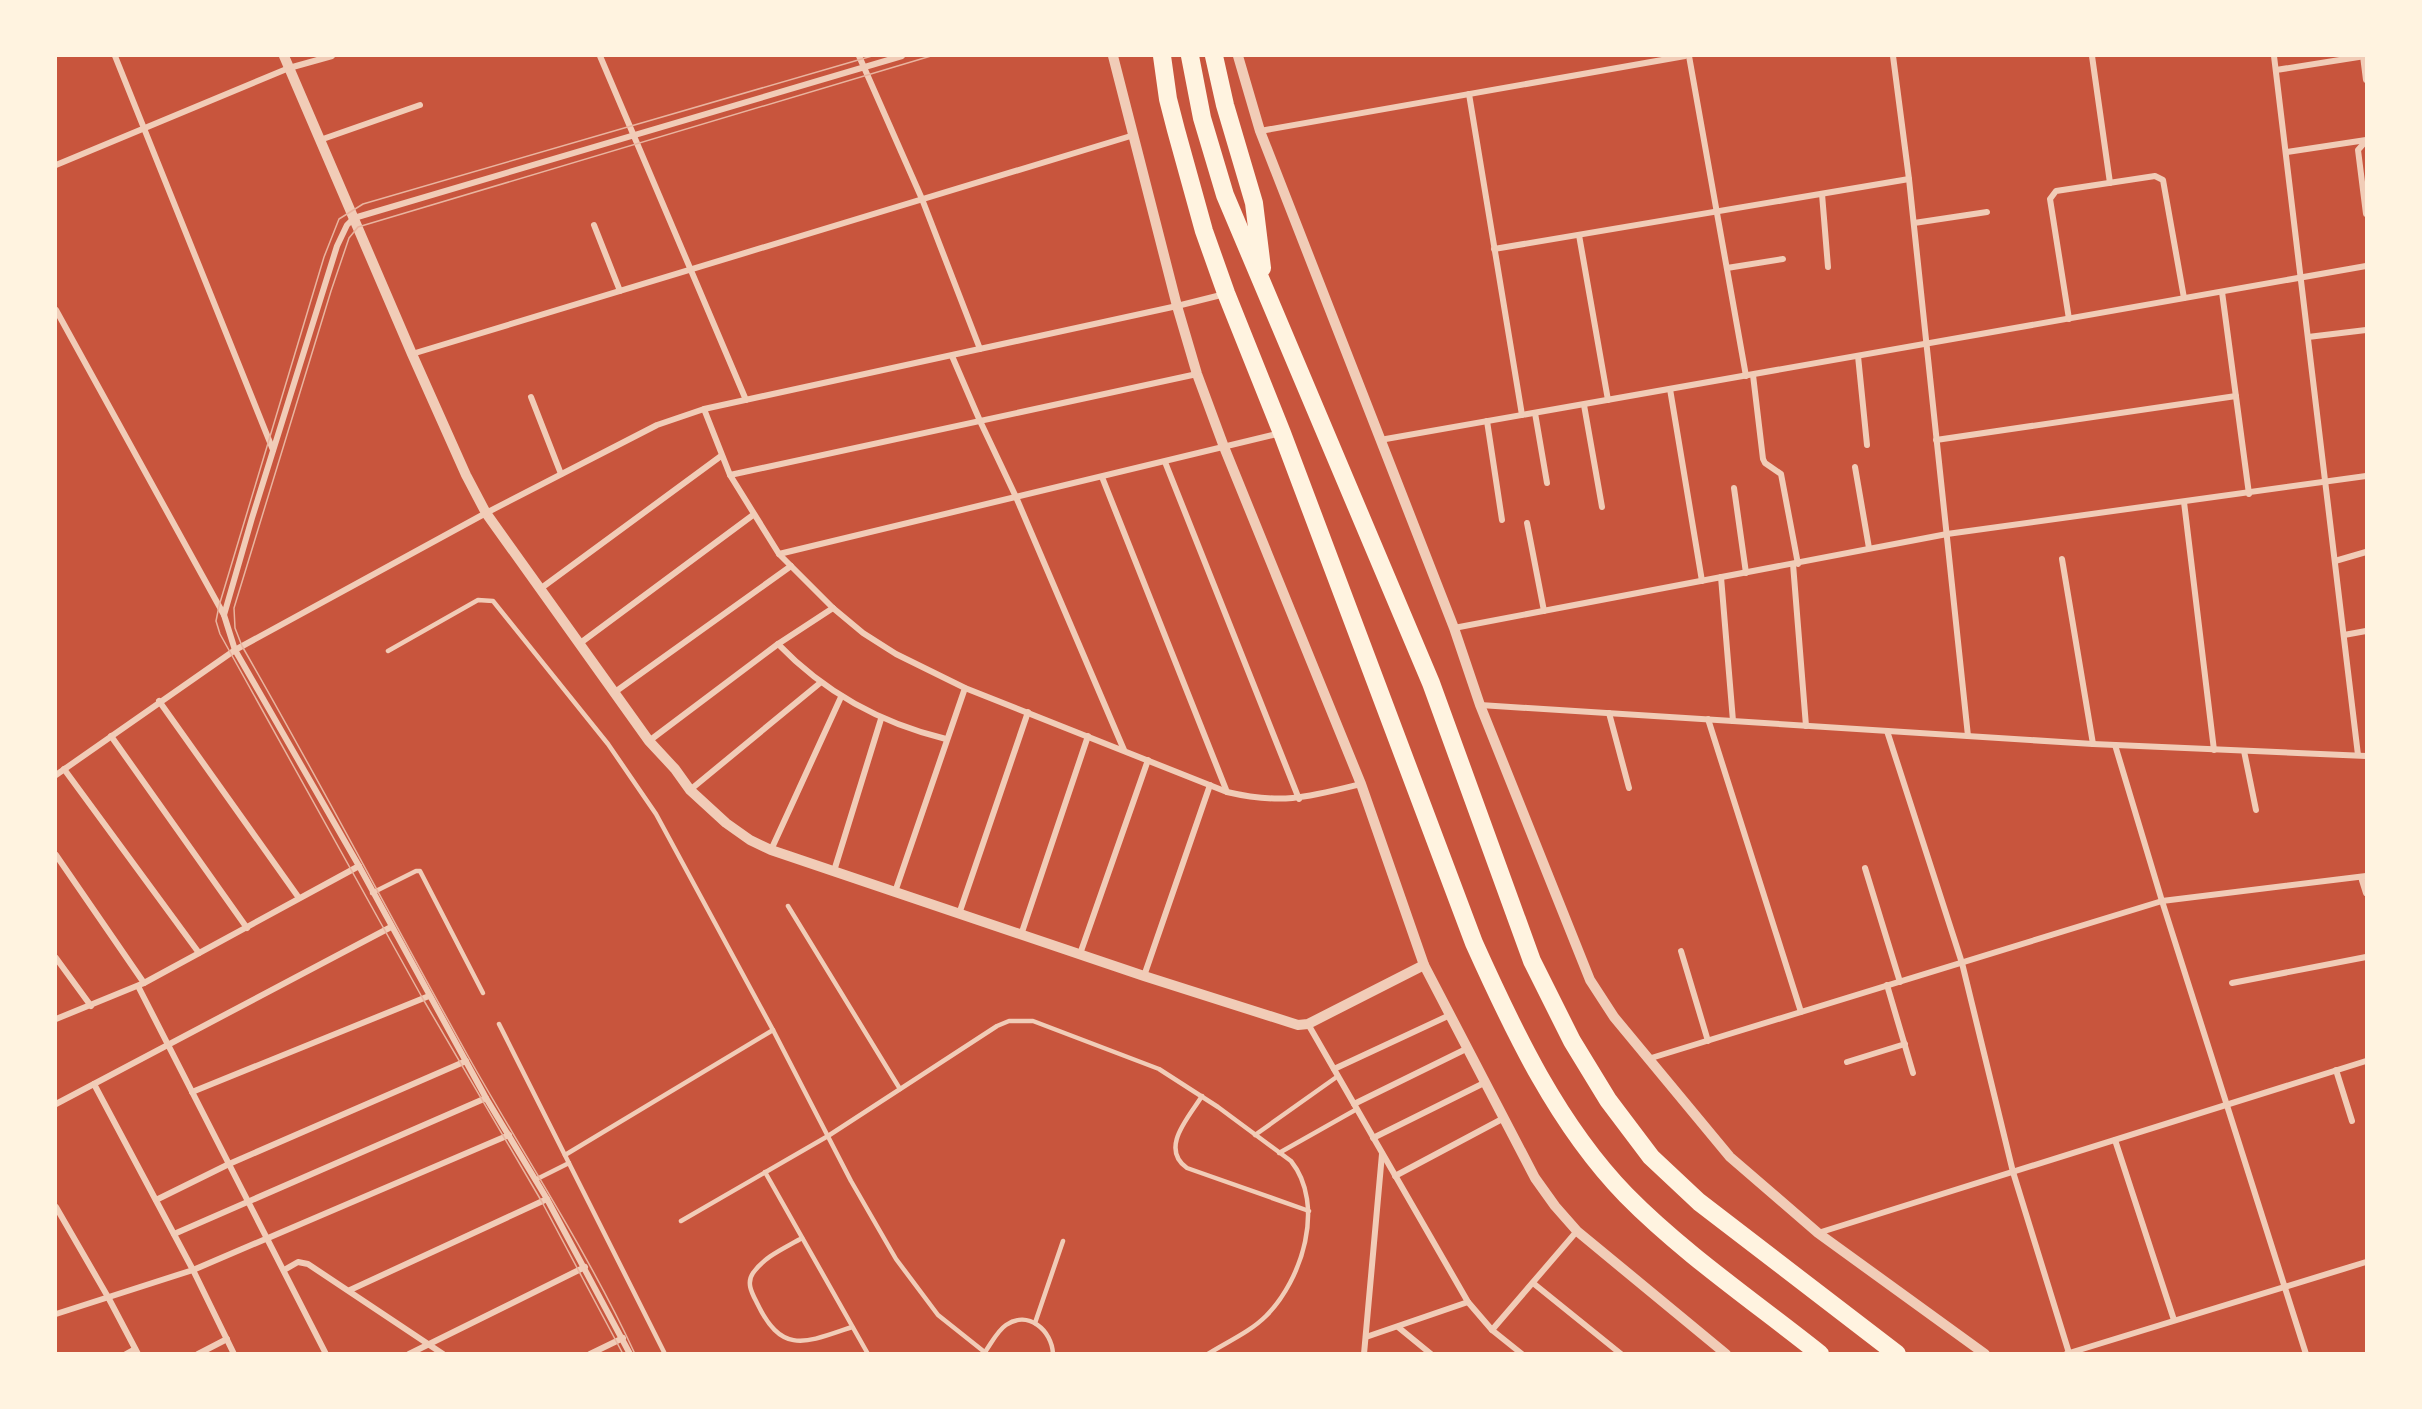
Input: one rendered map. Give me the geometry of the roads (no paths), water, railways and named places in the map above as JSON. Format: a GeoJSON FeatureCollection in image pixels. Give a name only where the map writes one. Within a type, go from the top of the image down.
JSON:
{"type":"FeatureCollection","features":[{"type":"Feature","properties":{"kind":"highway"},"geometry":{"type":"LineString","coordinates":[[1162,56],[1168,99],[1176,130],[1204,231],[1226,293],[1282,433],[1474,944],[1502,1006],[1532,1063],[1570,1125],[1626,1195],[1669,1235],[1820,1353]]}},
{"type":"Feature","properties":{"kind":"highway"},"geometry":{"type":"LineString","coordinates":[[1190,56],[1202,118],[1225,195],[1240,235],[1264,285],[1431,683],[1532,962],[1572,1041],[1608,1100],[1651,1157],[1699,1202],[1897,1353]]}},
{"type":"Feature","properties":{"kind":"highway"},"geometry":{"type":"LineString","coordinates":[[1214,56],[1222,94],[1254,203],[1264,285]]}},
{"type":"Feature","properties":{"kind":"street"},"geometry":{"type":"LineString","coordinates":[[115,56],[273,450]]}},
{"type":"Feature","properties":{"kind":"street"},"geometry":{"type":"LineString","coordinates":[[284,56],[411,354],[466,475],[486,513],[649,741],[675,769],[690,790],[726,823],[750,840],[771,850],[1144,976],[1298,1025],[1308,1024],[1424,965]]}},
{"type":"Feature","properties":{"kind":"street"},"geometry":{"type":"LineString","coordinates":[[56,165],[145,126],[289,69],[332,56]]}},
{"type":"Feature","properties":{"kind":"street"},"geometry":{"type":"LineString","coordinates":[[600,56],[747,400]]}},
{"type":"Feature","properties":{"kind":"street"},"geometry":{"type":"LineString","coordinates":[[859,56],[922,199],[980,349]]}},
{"type":"Feature","properties":{"kind":"street"},"geometry":{"type":"LineString","coordinates":[[224,615],[337,246],[346,225],[354,218],[864,65],[902,56]]}},
{"type":"Feature","properties":{"kind":"street"},"geometry":{"type":"LineString","coordinates":[[1113,56],[1177,306],[1197,374],[1224,447],[1361,784],[1424,965],[1535,1178],[1554,1206],[1577,1231],[1726,1353]]}},
{"type":"Feature","properties":{"kind":"street"},"geometry":{"type":"LineString","coordinates":[[1238,56],[1260,132],[1454,628],[1480,705],[1590,980],[1614,1017],[1647,1059],[1730,1157],[1818,1233],[1985,1353]]}},
{"type":"Feature","properties":{"kind":"street"},"geometry":{"type":"LineString","coordinates":[[1260,132],[1650,59],[1685,56]]}},
{"type":"Feature","properties":{"kind":"street"},"geometry":{"type":"LineString","coordinates":[[1689,56],[1763,459],[1781,474],[1795,564],[1806,726]]}},
{"type":"Feature","properties":{"kind":"street"},"geometry":{"type":"LineString","coordinates":[[1893,56],[1914,223],[1968,736]]}},
{"type":"Feature","properties":{"kind":"street"},"geometry":{"type":"LineString","coordinates":[[2092,56],[2110,183]]}},
{"type":"Feature","properties":{"kind":"street"},"geometry":{"type":"LineString","coordinates":[[2274,56],[2358,755]]}},
{"type":"Feature","properties":{"kind":"street"},"geometry":{"type":"LineString","coordinates":[[2276,70],[2364,56],[2367,80]]}},
{"type":"Feature","properties":{"kind":"street"},"geometry":{"type":"LineString","coordinates":[[1469,94],[1522,415]]}},
{"type":"Feature","properties":{"kind":"street"},"geometry":{"type":"LineString","coordinates":[[320,140],[420,105]]}},
{"type":"Feature","properties":{"kind":"street"},"geometry":{"type":"LineString","coordinates":[[411,354],[1134,135]]}},
{"type":"Feature","properties":{"kind":"street"},"geometry":{"type":"LineString","coordinates":[[2287,152],[2367,141]]}},
{"type":"Feature","properties":{"kind":"street"},"geometry":{"type":"LineString","coordinates":[[2367,141],[2358,150],[2367,214]]}},
{"type":"Feature","properties":{"kind":"street"},"geometry":{"type":"LineString","coordinates":[[2069,319],[2050,196],[2056,191],[2156,176],[2165,183],[2184,298]]}},
{"type":"Feature","properties":{"kind":"street"},"geometry":{"type":"LineString","coordinates":[[1494,249],[1909,179]]}},
{"type":"Feature","properties":{"kind":"street"},"geometry":{"type":"LineString","coordinates":[[1822,194],[1828,267]]}},
{"type":"Feature","properties":{"kind":"street"},"geometry":{"type":"LineString","coordinates":[[1914,223],[1987,212]]}},
{"type":"Feature","properties":{"kind":"street"},"geometry":{"type":"LineString","coordinates":[[594,225],[620,291]]}},
{"type":"Feature","properties":{"kind":"street"},"geometry":{"type":"LineString","coordinates":[[1579,235],[1608,400]]}},
{"type":"Feature","properties":{"kind":"street"},"geometry":{"type":"LineString","coordinates":[[1727,268],[1783,259]]}},
{"type":"Feature","properties":{"kind":"street"},"geometry":{"type":"LineString","coordinates":[[1380,440],[2367,266]]}},
{"type":"Feature","properties":{"kind":"street"},"geometry":{"type":"LineString","coordinates":[[2222,292],[2249,494]]}},
{"type":"Feature","properties":{"kind":"street"},"geometry":{"type":"LineString","coordinates":[[56,775],[235,650],[486,513],[657,425],[704,409],[1177,306],[1226,293]]}},
{"type":"Feature","properties":{"kind":"street"},"geometry":{"type":"LineString","coordinates":[[56,310],[224,615],[235,650],[359,866],[486,1098],[547,1199],[630,1353]]}},
{"type":"Feature","properties":{"kind":"street"},"geometry":{"type":"LineString","coordinates":[[2308,337],[2367,330]]}},
{"type":"Feature","properties":{"kind":"street"},"geometry":{"type":"LineString","coordinates":[[952,356],[1016,497],[1124,750]]}},
{"type":"Feature","properties":{"kind":"street"},"geometry":{"type":"LineString","coordinates":[[1858,356],[1868,446]]}},
{"type":"Feature","properties":{"kind":"street"},"geometry":{"type":"LineString","coordinates":[[730,475],[1197,374]]}},
{"type":"Feature","properties":{"kind":"street"},"geometry":{"type":"LineString","coordinates":[[1670,389],[1702,581]]}},
{"type":"Feature","properties":{"kind":"street"},"geometry":{"type":"LineString","coordinates":[[1936,440],[2236,396]]}},
{"type":"Feature","properties":{"kind":"street"},"geometry":{"type":"LineString","coordinates":[[531,397],[561,474]]}},
{"type":"Feature","properties":{"kind":"street"},"geometry":{"type":"LineString","coordinates":[[1584,405],[1602,507]]}},
{"type":"Feature","properties":{"kind":"street"},"geometry":{"type":"LineString","coordinates":[[704,409],[730,475],[779,554],[833,608],[863,633],[896,654],[965,688],[1227,792],[1272,800],[1299,799],[1361,784]]}},
{"type":"Feature","properties":{"kind":"street"},"geometry":{"type":"LineString","coordinates":[[1535,413],[1547,483]]}},
{"type":"Feature","properties":{"kind":"street"},"geometry":{"type":"LineString","coordinates":[[1486,422],[1502,520]]}},
{"type":"Feature","properties":{"kind":"street"},"geometry":{"type":"LineString","coordinates":[[779,554],[1282,433]]}},
{"type":"Feature","properties":{"kind":"street"},"geometry":{"type":"LineString","coordinates":[[540,590],[721,456]]}},
{"type":"Feature","properties":{"kind":"street"},"geometry":{"type":"LineString","coordinates":[[1165,462],[1299,799]]}},
{"type":"Feature","properties":{"kind":"street"},"geometry":{"type":"LineString","coordinates":[[1855,467],[1869,548]]}},
{"type":"Feature","properties":{"kind":"street"},"geometry":{"type":"LineString","coordinates":[[1454,628],[1947,534],[2367,476]]}},
{"type":"Feature","properties":{"kind":"street"},"geometry":{"type":"LineString","coordinates":[[1102,477],[1227,792]]}},
{"type":"Feature","properties":{"kind":"street"},"geometry":{"type":"LineString","coordinates":[[1734,488],[1746,573]]}},
{"type":"Feature","properties":{"kind":"street"},"geometry":{"type":"LineString","coordinates":[[2184,502],[2214,750]]}},
{"type":"Feature","properties":{"kind":"street"},"geometry":{"type":"LineString","coordinates":[[579,644],[753,515]]}},
{"type":"Feature","properties":{"kind":"street"},"geometry":{"type":"LineString","coordinates":[[1527,524],[1544,611]]}},
{"type":"Feature","properties":{"kind":"street"},"geometry":{"type":"LineString","coordinates":[[2335,561],[2367,552]]}},
{"type":"Feature","properties":{"kind":"street"},"geometry":{"type":"LineString","coordinates":[[2062,559],[2093,744]]}},
{"type":"Feature","properties":{"kind":"street"},"geometry":{"type":"LineString","coordinates":[[615,692],[791,566]]}},
{"type":"Feature","properties":{"kind":"street"},"geometry":{"type":"LineString","coordinates":[[1721,577],[1733,721]]}},
{"type":"Feature","properties":{"kind":"street"},"geometry":{"type":"LineString","coordinates":[[649,741],[778,644],[833,608]]}},
{"type":"Feature","properties":{"kind":"street"},"geometry":{"type":"LineString","coordinates":[[2344,635],[2367,631]]}},
{"type":"Feature","properties":{"kind":"street"},"geometry":{"type":"LineString","coordinates":[[778,644],[820,683],[841,697],[902,727],[946,739]]}},
{"type":"Feature","properties":{"kind":"street"},"geometry":{"type":"LineString","coordinates":[[690,790],[820,683]]}},
{"type":"Feature","properties":{"kind":"street"},"geometry":{"type":"LineString","coordinates":[[895,892],[965,688]]}},
{"type":"Feature","properties":{"kind":"street"},"geometry":{"type":"LineString","coordinates":[[771,850],[841,697]]}},
{"type":"Feature","properties":{"kind":"street"},"geometry":{"type":"LineString","coordinates":[[159,701],[299,898]]}},
{"type":"Feature","properties":{"kind":"street"},"geometry":{"type":"LineString","coordinates":[[1480,705],[2093,744],[2367,756]]}},
{"type":"Feature","properties":{"kind":"street"},"geometry":{"type":"LineString","coordinates":[[959,914],[1028,712]]}},
{"type":"Feature","properties":{"kind":"street"},"geometry":{"type":"LineString","coordinates":[[1609,713],[1629,788]]}},
{"type":"Feature","properties":{"kind":"street"},"geometry":{"type":"LineString","coordinates":[[834,871],[881,718]]}},
{"type":"Feature","properties":{"kind":"street"},"geometry":{"type":"LineString","coordinates":[[1708,719],[1801,1012]]}},
{"type":"Feature","properties":{"kind":"street"},"geometry":{"type":"LineString","coordinates":[[1887,731],[1962,963],[2013,1172],[2068,1353],[2367,1262]]}},
{"type":"Feature","properties":{"kind":"street"},"geometry":{"type":"LineString","coordinates":[[111,736],[247,928]]}},
{"type":"Feature","properties":{"kind":"street"},"geometry":{"type":"LineString","coordinates":[[1021,935],[1088,736]]}},
{"type":"Feature","properties":{"kind":"street"},"geometry":{"type":"LineString","coordinates":[[2115,745],[2226,1105],[2306,1353]]}},
{"type":"Feature","properties":{"kind":"street"},"geometry":{"type":"LineString","coordinates":[[2244,751],[2256,810]]}},
{"type":"Feature","properties":{"kind":"street"},"geometry":{"type":"LineString","coordinates":[[1080,954],[1149,760]]}},
{"type":"Feature","properties":{"kind":"street"},"geometry":{"type":"LineString","coordinates":[[64,769],[199,953]]}},
{"type":"Feature","properties":{"kind":"street"},"geometry":{"type":"LineString","coordinates":[[1144,976],[1210,785]]}},
{"type":"Feature","properties":{"kind":"street"},"geometry":{"type":"LineString","coordinates":[[56,855],[141,985],[167,1045],[326,1353]]}},
{"type":"Feature","properties":{"kind":"street"},"geometry":{"type":"LineString","coordinates":[[56,1019],[141,985],[359,866]]}},
{"type":"Feature","properties":{"kind":"street"},"geometry":{"type":"LineString","coordinates":[[1865,868],[1900,982]]}},
{"type":"Feature","properties":{"kind":"street"},"geometry":{"type":"LineString","coordinates":[[1647,1059],[2162,901],[2364,877],[2367,893]]}},
{"type":"Feature","properties":{"kind":"street"},"geometry":{"type":"LineString","coordinates":[[56,1104],[391,927]]}},
{"type":"Feature","properties":{"kind":"street"},"geometry":{"type":"LineString","coordinates":[[1681,951],[1708,1041]]}},
{"type":"Feature","properties":{"kind":"street"},"geometry":{"type":"LineString","coordinates":[[2232,983],[2367,957]]}},
{"type":"Feature","properties":{"kind":"street"},"geometry":{"type":"LineString","coordinates":[[57,963],[91,1006]]}},
{"type":"Feature","properties":{"kind":"street"},"geometry":{"type":"LineString","coordinates":[[1887,986],[1913,1073]]}},
{"type":"Feature","properties":{"kind":"street"},"geometry":{"type":"LineString","coordinates":[[192,1092],[429,996]]}},
{"type":"Feature","properties":{"kind":"street"},"geometry":{"type":"LineString","coordinates":[[1334,1069],[1450,1014]]}},
{"type":"Feature","properties":{"kind":"street"},"geometry":{"type":"LineString","coordinates":[[1308,1024],[1468,1302],[1492,1330],[1522,1353]]}},
{"type":"Feature","properties":{"kind":"street"},"geometry":{"type":"LineString","coordinates":[[1847,1062],[1905,1044]]}},
{"type":"Feature","properties":{"kind":"street"},"geometry":{"type":"LineString","coordinates":[[1356,1107],[1468,1048]]}},
{"type":"Feature","properties":{"kind":"street"},"geometry":{"type":"LineString","coordinates":[[1818,1233],[2367,1060]]}},
{"type":"Feature","properties":{"kind":"street"},"geometry":{"type":"LineString","coordinates":[[156,1200],[229,1164],[466,1061]]}},
{"type":"Feature","properties":{"kind":"street"},"geometry":{"type":"LineString","coordinates":[[2336,1070],[2352,1121]]}},
{"type":"Feature","properties":{"kind":"street"},"geometry":{"type":"LineString","coordinates":[[1373,1138],[1486,1082]]}},
{"type":"Feature","properties":{"kind":"street"},"geometry":{"type":"LineString","coordinates":[[94,1084],[193,1270],[234,1353]]}},
{"type":"Feature","properties":{"kind":"street"},"geometry":{"type":"LineString","coordinates":[[174,1234],[486,1098]]}},
{"type":"Feature","properties":{"kind":"street"},"geometry":{"type":"LineString","coordinates":[[1395,1176],[1504,1118]]}},
{"type":"Feature","properties":{"kind":"street"},"geometry":{"type":"LineString","coordinates":[[56,1314],[193,1270],[508,1135]]}},
{"type":"Feature","properties":{"kind":"street"},"geometry":{"type":"LineString","coordinates":[[2115,1140],[2174,1320]]}},
{"type":"Feature","properties":{"kind":"street"},"geometry":{"type":"LineString","coordinates":[[1364,1353],[1382,1154]]}},
{"type":"Feature","properties":{"kind":"street"},"geometry":{"type":"LineString","coordinates":[[350,1290],[547,1199]]}},
{"type":"Feature","properties":{"kind":"street"},"geometry":{"type":"LineString","coordinates":[[56,1207],[136,1351],[126,1353]]}},
{"type":"Feature","properties":{"kind":"street"},"geometry":{"type":"LineString","coordinates":[[1492,1330],[1577,1231]]}},
{"type":"Feature","properties":{"kind":"street"},"geometry":{"type":"LineString","coordinates":[[284,1270],[298,1262],[305,1262],[443,1353]]}},
{"type":"Feature","properties":{"kind":"street"},"geometry":{"type":"LineString","coordinates":[[409,1353],[585,1267]]}},
{"type":"Feature","properties":{"kind":"street"},"geometry":{"type":"LineString","coordinates":[[1533,1283],[1621,1353]]}},
{"type":"Feature","properties":{"kind":"street"},"geometry":{"type":"LineString","coordinates":[[1366,1337],[1468,1302]]}},
{"type":"Feature","properties":{"kind":"street"},"geometry":{"type":"LineString","coordinates":[[1398,1327],[1431,1353]]}},
{"type":"Feature","properties":{"kind":"street"},"geometry":{"type":"LineString","coordinates":[[590,1353],[623,1338]]}},
{"type":"Feature","properties":{"kind":"street"},"geometry":{"type":"LineString","coordinates":[[198,1353],[226,1339]]}},
{"type":"Feature","properties":{"kind":"lane"},"geometry":{"type":"LineString","coordinates":[[388,651],[478,600],[493,601],[608,744],[656,814],[896,1259],[938,1315],[986,1353],[1003,1327],[1018,1321],[1035,1323],[1046,1331],[1050,1337],[1053,1353]]}},
{"type":"Feature","properties":{"kind":"lane"},"geometry":{"type":"LineString","coordinates":[[372,893],[420,871],[483,993]]}},
{"type":"Feature","properties":{"kind":"lane"},"geometry":{"type":"LineString","coordinates":[[788,906],[900,1089]]}},
{"type":"Feature","properties":{"kind":"lane"},"geometry":{"type":"LineString","coordinates":[[681,1221],[828,1136],[997,1026],[1021,1020],[1045,1024],[1159,1069],[1202,1096],[1291,1161],[1298,1170],[1304,1183],[1309,1211],[1304,1245],[1292,1278],[1281,1299],[1264,1317],[1208,1353]]}},
{"type":"Feature","properties":{"kind":"lane"},"geometry":{"type":"LineString","coordinates":[[499,1024],[664,1353]]}},
{"type":"Feature","properties":{"kind":"lane"},"geometry":{"type":"LineString","coordinates":[[565,1155],[773,1030]]}},
{"type":"Feature","properties":{"kind":"lane"},"geometry":{"type":"LineString","coordinates":[[1255,1135],[1338,1076]]}},
{"type":"Feature","properties":{"kind":"lane"},"geometry":{"type":"LineString","coordinates":[[1202,1096],[1174,1143],[1177,1158],[1181,1164],[1309,1211]]}},
{"type":"Feature","properties":{"kind":"lane"},"geometry":{"type":"LineString","coordinates":[[1279,1153],[1356,1107]]}},
{"type":"Feature","properties":{"kind":"lane"},"geometry":{"type":"LineString","coordinates":[[535,1180],[569,1163]]}},
{"type":"Feature","properties":{"kind":"lane"},"geometry":{"type":"LineString","coordinates":[[765,1172],[868,1353]]}},
{"type":"Feature","properties":{"kind":"lane"},"geometry":{"type":"LineString","coordinates":[[802,1238],[766,1259],[752,1275],[749,1287],[761,1311],[774,1331],[785,1339],[800,1341],[818,1339],[852,1327]]}},
{"type":"Feature","properties":{"kind":"lane"},"geometry":{"type":"LineString","coordinates":[[1035,1323],[1063,1241]]}},
{"type":"Feature","properties":{"kind":"tram line"},"geometry":{"type":"LineString","coordinates":[[623,1354],[542,1202],[423,999],[220,634],[216,621],[324,257],[339,219],[363,204],[872,56]]}},
{"type":"Feature","properties":{"kind":"tram line"},"geometry":{"type":"LineString","coordinates":[[635,1354],[597,1278],[468,1056],[242,646],[235,628],[234,608],[331,291],[349,238],[358,227],[931,56]]}}]}
